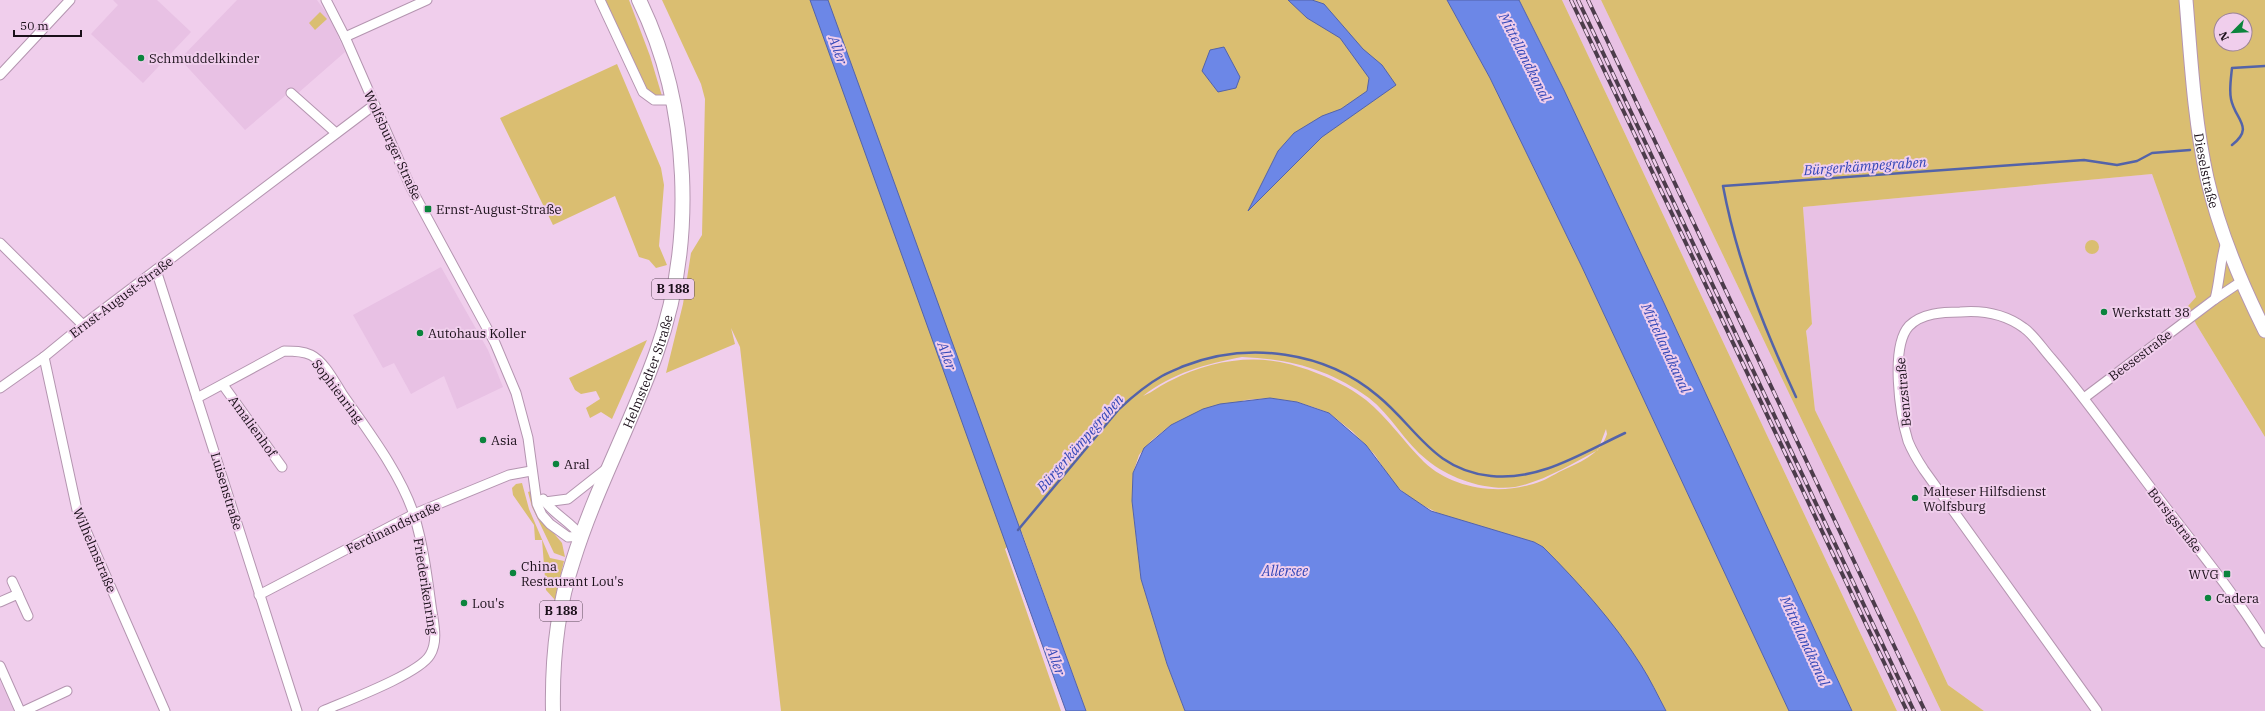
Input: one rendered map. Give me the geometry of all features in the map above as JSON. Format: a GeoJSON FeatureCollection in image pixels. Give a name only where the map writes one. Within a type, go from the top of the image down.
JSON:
{"type":"FeatureCollection","features":[{"type":"Feature","properties":{"kind":"main road","name":"Helmstedter Straße"},"geometry":{"type":"LineString","coordinates":[[553,711],[555,654],[563,600],[581,536],[656,354],[675,279],[680,246],[682,197],[679,141],[672,100],[656,43],[639,0]]}},
{"type":"Feature","properties":{"kind":"main road","name":"Dieselstraße"},"geometry":{"type":"LineString","coordinates":[[2186,0],[2194,98],[2199,140],[2207,179],[2242,281],[2265,331]]}},
{"type":"Feature","properties":{"kind":"street"},"geometry":{"type":"LineString","coordinates":[[0,75],[70,0]]}},
{"type":"Feature","properties":{"kind":"street","name":"Wolfsburger Straße"},"geometry":{"type":"LineString","coordinates":[[326,0],[345,37],[411,188],[495,343],[510,377],[523,415],[536,504],[542,515],[550,524],[568,537],[581,536]]}},
{"type":"Feature","properties":{"kind":"street"},"geometry":{"type":"LineString","coordinates":[[345,37],[427,0]]}},
{"type":"Feature","properties":{"kind":"street"},"geometry":{"type":"LineString","coordinates":[[600,0],[643,92],[654,100],[672,100]]}},
{"type":"Feature","properties":{"kind":"street"},"geometry":{"type":"LineString","coordinates":[[291,93],[336,133]]}},
{"type":"Feature","properties":{"kind":"street","name":"Ernst-August-Straße"},"geometry":{"type":"LineString","coordinates":[[0,388],[44,357],[83,325],[374,105]]}},
{"type":"Feature","properties":{"kind":"street"},"geometry":{"type":"LineString","coordinates":[[2215,299],[2222,268],[2222,256],[2227,240]]}},
{"type":"Feature","properties":{"kind":"street"},"geometry":{"type":"LineString","coordinates":[[0,243],[83,325]]}},
{"type":"Feature","properties":{"kind":"street","name":"Luisenstraße"},"geometry":{"type":"LineString","coordinates":[[156,270],[297,711]]}},
{"type":"Feature","properties":{"kind":"street","name":"Beesestraße"},"geometry":{"type":"LineString","coordinates":[[2084,398],[2215,299],[2242,281]]}},
{"type":"Feature","properties":{"kind":"street","name":"Benzstraße"},"geometry":{"type":"LineString","coordinates":[[2084,398],[2027,330],[2008,318],[1990,313],[1971,311],[1939,313],[1922,318],[1910,326],[1903,335],[1899,348],[1898,362],[1904,424],[1915,455],[2097,711]]}},
{"type":"Feature","properties":{"kind":"street","name":"Sophienring"},"geometry":{"type":"LineString","coordinates":[[197,398],[284,351],[299,351],[312,356],[326,370],[369,432],[397,478],[414,514]]}},
{"type":"Feature","properties":{"kind":"street","name":"Wilhelmstraße"},"geometry":{"type":"LineString","coordinates":[[44,357],[77,510],[165,711]]}},
{"type":"Feature","properties":{"kind":"street","name":"Amalienhof"},"geometry":{"type":"LineString","coordinates":[[223,385],[282,468]]}},
{"type":"Feature","properties":{"kind":"street","name":"Borsigstraße"},"geometry":{"type":"LineString","coordinates":[[2084,398],[2212,567],[2265,643]]}},
{"type":"Feature","properties":{"kind":"street"},"geometry":{"type":"LineString","coordinates":[[545,502],[568,499],[609,467]]}},
{"type":"Feature","properties":{"kind":"street","name":"Ferdinandstraße"},"geometry":{"type":"LineString","coordinates":[[259,595],[414,514],[509,475],[531,471]]}},
{"type":"Feature","properties":{"kind":"street"},"geometry":{"type":"LineString","coordinates":[[534,489],[545,502],[574,525],[581,536]]}},
{"type":"Feature","properties":{"kind":"street","name":"Friederikenring"},"geometry":{"type":"LineString","coordinates":[[323,711],[398,677],[424,663],[430,654],[435,639],[428,577],[414,514]]}},
{"type":"Feature","properties":{"kind":"street"},"geometry":{"type":"LineString","coordinates":[[12,581],[28,616]]}},
{"type":"Feature","properties":{"kind":"street"},"geometry":{"type":"LineString","coordinates":[[0,602],[18,594]]}},
{"type":"Feature","properties":{"kind":"street"},"geometry":{"type":"LineString","coordinates":[[0,666],[20,711]]}},
{"type":"Feature","properties":{"kind":"street"},"geometry":{"type":"LineString","coordinates":[[24,711],[67,691]]}},
{"type":"Feature","properties":{"kind":"shaded area","name":"Schmuddelkinder"},"geometry":{"type":"Polygon","coordinates":[[[113,0],[157,0],[191,32],[143,83],[91,34],[118,5],[113,0]]]}},
{"type":"Feature","properties":{"kind":"shaded area"},"geometry":{"type":"Polygon","coordinates":[[[237,0],[317,0],[330,18],[345,52],[297,94],[292,90],[245,130],[180,59],[237,0]]]}},
{"type":"Feature","properties":{"kind":"shaded area"},"geometry":{"type":"Polygon","coordinates":[[[604,0],[629,0],[650,56],[662,96],[654,95],[645,87],[604,0]]]}},
{"type":"Feature","properties":{"kind":"shaded area"},"geometry":{"type":"Polygon","coordinates":[[[662,0],[1447,0],[1490,78],[1582,267],[1789,711],[1666,711],[1641,665],[1632,652],[1556,560],[1543,547],[1534,542],[1440,514],[1414,501],[1394,484],[1375,455],[1353,432],[1329,413],[1297,402],[1270,398],[1245,400],[1171,425],[1152,440],[1139,455],[1133,473],[1132,501],[1141,579],[1167,664],[1185,711],[1086,711],[1022,533],[1005,549],[1061,711],[781,711],[740,347],[731,328],[735,344],[666,373],[683,304],[691,253],[702,235],[705,99],[701,84],[662,0]],[[1242,357],[1203,366],[1166,381],[1143,396],[1184,374],[1197,369],[1239,360],[1267,360],[1291,365],[1325,376],[1357,393],[1382,414],[1424,462],[1435,471],[1446,478],[1473,487],[1501,489],[1516,488],[1537,483],[1588,458],[1596,451],[1547,477],[1525,485],[1504,488],[1469,482],[1446,473],[1427,460],[1412,446],[1377,405],[1354,388],[1308,367],[1276,360],[1242,357]],[[1606,429],[1599,449],[1607,434],[1606,429]]]}},
{"type":"Feature","properties":{"kind":"shaded area"},"geometry":{"type":"Polygon","coordinates":[[[1519,0],[1562,0],[1897,711],[1852,711],[1664,303],[1564,90],[1519,0]]]}},
{"type":"Feature","properties":{"kind":"shaded area"},"geometry":{"type":"Polygon","coordinates":[[[1562,0],[1601,0],[1941,711],[1897,711],[1562,0]]]}},
{"type":"Feature","properties":{"kind":"shaded area"},"geometry":{"type":"Polygon","coordinates":[[[1601,0],[2265,0],[2265,437],[2196,324],[2188,306],[2196,297],[2152,174],[1803,207],[1812,324],[1806,331],[1815,410],[1917,617],[1948,685],[1984,711],[1941,711],[1601,0]]]}},
{"type":"Feature","properties":{"kind":"shaded area"},"geometry":{"type":"Polygon","coordinates":[[[320,12],[327,19],[315,30],[309,23],[320,12]]]}},
{"type":"Feature","properties":{"kind":"shaded area"},"geometry":{"type":"Polygon","coordinates":[[[617,64],[661,168],[664,185],[659,246],[667,265],[656,268],[649,260],[639,257],[615,196],[553,225],[500,118],[617,64]]]}},
{"type":"Feature","properties":{"kind":"shaded area"},"geometry":{"type":"Polygon","coordinates":[[[2152,174],[2196,297],[2188,306],[2196,324],[2265,437],[2265,711],[1984,711],[1948,685],[1917,617],[1815,410],[1806,331],[1812,324],[1803,207],[2152,174]]]}},
{"type":"Feature","properties":{"kind":"shaded area"},"geometry":{"type":"Polygon","coordinates":[[[2089,240],[2095,240],[2099,244],[2099,250],[2095,254],[2089,254],[2085,250],[2085,244],[2089,240]]]}},
{"type":"Feature","properties":{"kind":"shaded area","name":"Autohaus Koller"},"geometry":{"type":"Polygon","coordinates":[[[441,267],[488,350],[503,387],[457,409],[444,376],[411,394],[394,363],[383,368],[353,315],[441,267]]]}},
{"type":"Feature","properties":{"kind":"shaded area"},"geometry":{"type":"Polygon","coordinates":[[[647,340],[612,419],[601,412],[590,418],[586,408],[600,399],[596,391],[581,394],[575,390],[569,378],[647,340]]]}},
{"type":"Feature","properties":{"kind":"shaded area"},"geometry":{"type":"Polygon","coordinates":[[[522,483],[529,509],[550,558],[564,561],[555,600],[546,590],[542,540],[535,540],[534,525],[513,495],[512,488],[516,484],[522,483]]]}},
{"type":"Feature","properties":{"kind":"shaded area"},"geometry":{"type":"Polygon","coordinates":[[[531,491],[537,513],[562,543],[565,557],[554,553],[532,507],[528,492],[531,491]]]}},
{"type":"Feature","properties":{"kind":"shaded area"},"geometry":{"type":"Polygon","coordinates":[[[0,681],[14,711],[0,711],[0,681]]]}},
{"type":"Feature","properties":{"kind":"water","name":"Aller"},"geometry":{"type":"Polygon","coordinates":[[[810,0],[828,0],[1086,711],[1066,711],[810,0]]]}},
{"type":"Feature","properties":{"kind":"water"},"geometry":{"type":"Polygon","coordinates":[[[1288,0],[1312,0],[1324,4],[1363,49],[1382,65],[1396,85],[1322,137],[1248,211],[1278,151],[1294,133],[1322,116],[1341,109],[1367,91],[1369,78],[1340,38],[1307,18],[1288,0]]]}},
{"type":"Feature","properties":{"kind":"water","name":"Mittellandkanal"},"geometry":{"type":"Polygon","coordinates":[[[1447,0],[1519,0],[1564,90],[1664,303],[1852,711],[1789,711],[1582,267],[1490,78],[1447,0]]]}},
{"type":"Feature","properties":{"kind":"water"},"geometry":{"type":"Polygon","coordinates":[[[1224,47],[1240,77],[1236,88],[1218,92],[1202,71],[1210,50],[1224,47]]]}},
{"type":"Feature","properties":{"kind":"water","name":"Allersee"},"geometry":{"type":"Polygon","coordinates":[[[1270,398],[1297,402],[1329,413],[1366,445],[1400,490],[1431,511],[1534,542],[1543,547],[1582,588],[1619,633],[1644,670],[1666,711],[1185,711],[1167,664],[1141,579],[1132,501],[1133,473],[1144,448],[1171,425],[1203,409],[1220,404],[1270,398]]]}},
{"type":"Feature","properties":{"kind":"waterway","name":"Bürgerkämpegraben"},"geometry":{"type":"LineString","coordinates":[[2232,145],[2239,139],[2243,128],[2233,106],[2230,95],[2232,68],[2265,66]]}},
{"type":"Feature","properties":{"kind":"waterway","name":"Bürgerkämpegraben"},"geometry":{"type":"LineString","coordinates":[[1796,397],[1773,345],[1744,268],[1723,186],[2084,160],[2117,165],[2137,161],[2152,153],[2190,150]]}},
{"type":"Feature","properties":{"kind":"waterway","name":"Bürgerkämpegraben"},"geometry":{"type":"LineString","coordinates":[[1018,530],[1119,409],[1145,387],[1184,366],[1209,358],[1234,354],[1260,353],[1285,355],[1310,360],[1334,369],[1357,381],[1378,396],[1392,408],[1427,446],[1440,456],[1454,465],[1471,472],[1491,476],[1509,476],[1544,470],[1577,457],[1625,433]]}},
{"type":"Feature","properties":{"kind":"railway"},"geometry":{"type":"LineString","coordinates":[[1571,0],[1907,711]]}},
{"type":"Feature","properties":{"kind":"railway"},"geometry":{"type":"LineString","coordinates":[[1578,0],[1914,711]]}},
{"type":"Feature","properties":{"kind":"railway"},"geometry":{"type":"LineString","coordinates":[[1588,0],[1925,711]]}},
{"type":"Feature","properties":{"kind":"place","name":"Schmuddelkinder"},"geometry":{"type":"Point","coordinates":[141,58]}},
{"type":"Feature","properties":{"kind":"place","name":"Ernst-August-Straße"},"geometry":{"type":"Point","coordinates":[428,209]}},
{"type":"Feature","properties":{"kind":"place","name":"Werkstatt 38"},"geometry":{"type":"Point","coordinates":[2104,312]}},
{"type":"Feature","properties":{"kind":"place","name":"Autohaus Koller"},"geometry":{"type":"Point","coordinates":[420,333]}},
{"type":"Feature","properties":{"kind":"place","name":"Asia"},"geometry":{"type":"Point","coordinates":[483,440]}},
{"type":"Feature","properties":{"kind":"place","name":"Aral"},"geometry":{"type":"Point","coordinates":[556,464]}},
{"type":"Feature","properties":{"kind":"place","name":"Malteser Hilfsdienst Wolfsburg"},"geometry":{"type":"Point","coordinates":[1915,498]}},
{"type":"Feature","properties":{"kind":"place","name":"China Restaurant Lou's"},"geometry":{"type":"Point","coordinates":[513,573]}},
{"type":"Feature","properties":{"kind":"place","name":"WVG"},"geometry":{"type":"Point","coordinates":[2227,574]}},
{"type":"Feature","properties":{"kind":"place","name":"Cadera"},"geometry":{"type":"Point","coordinates":[2208,598]}},
{"type":"Feature","properties":{"kind":"place","name":"Lou's"},"geometry":{"type":"Point","coordinates":[464,603]}}]}
